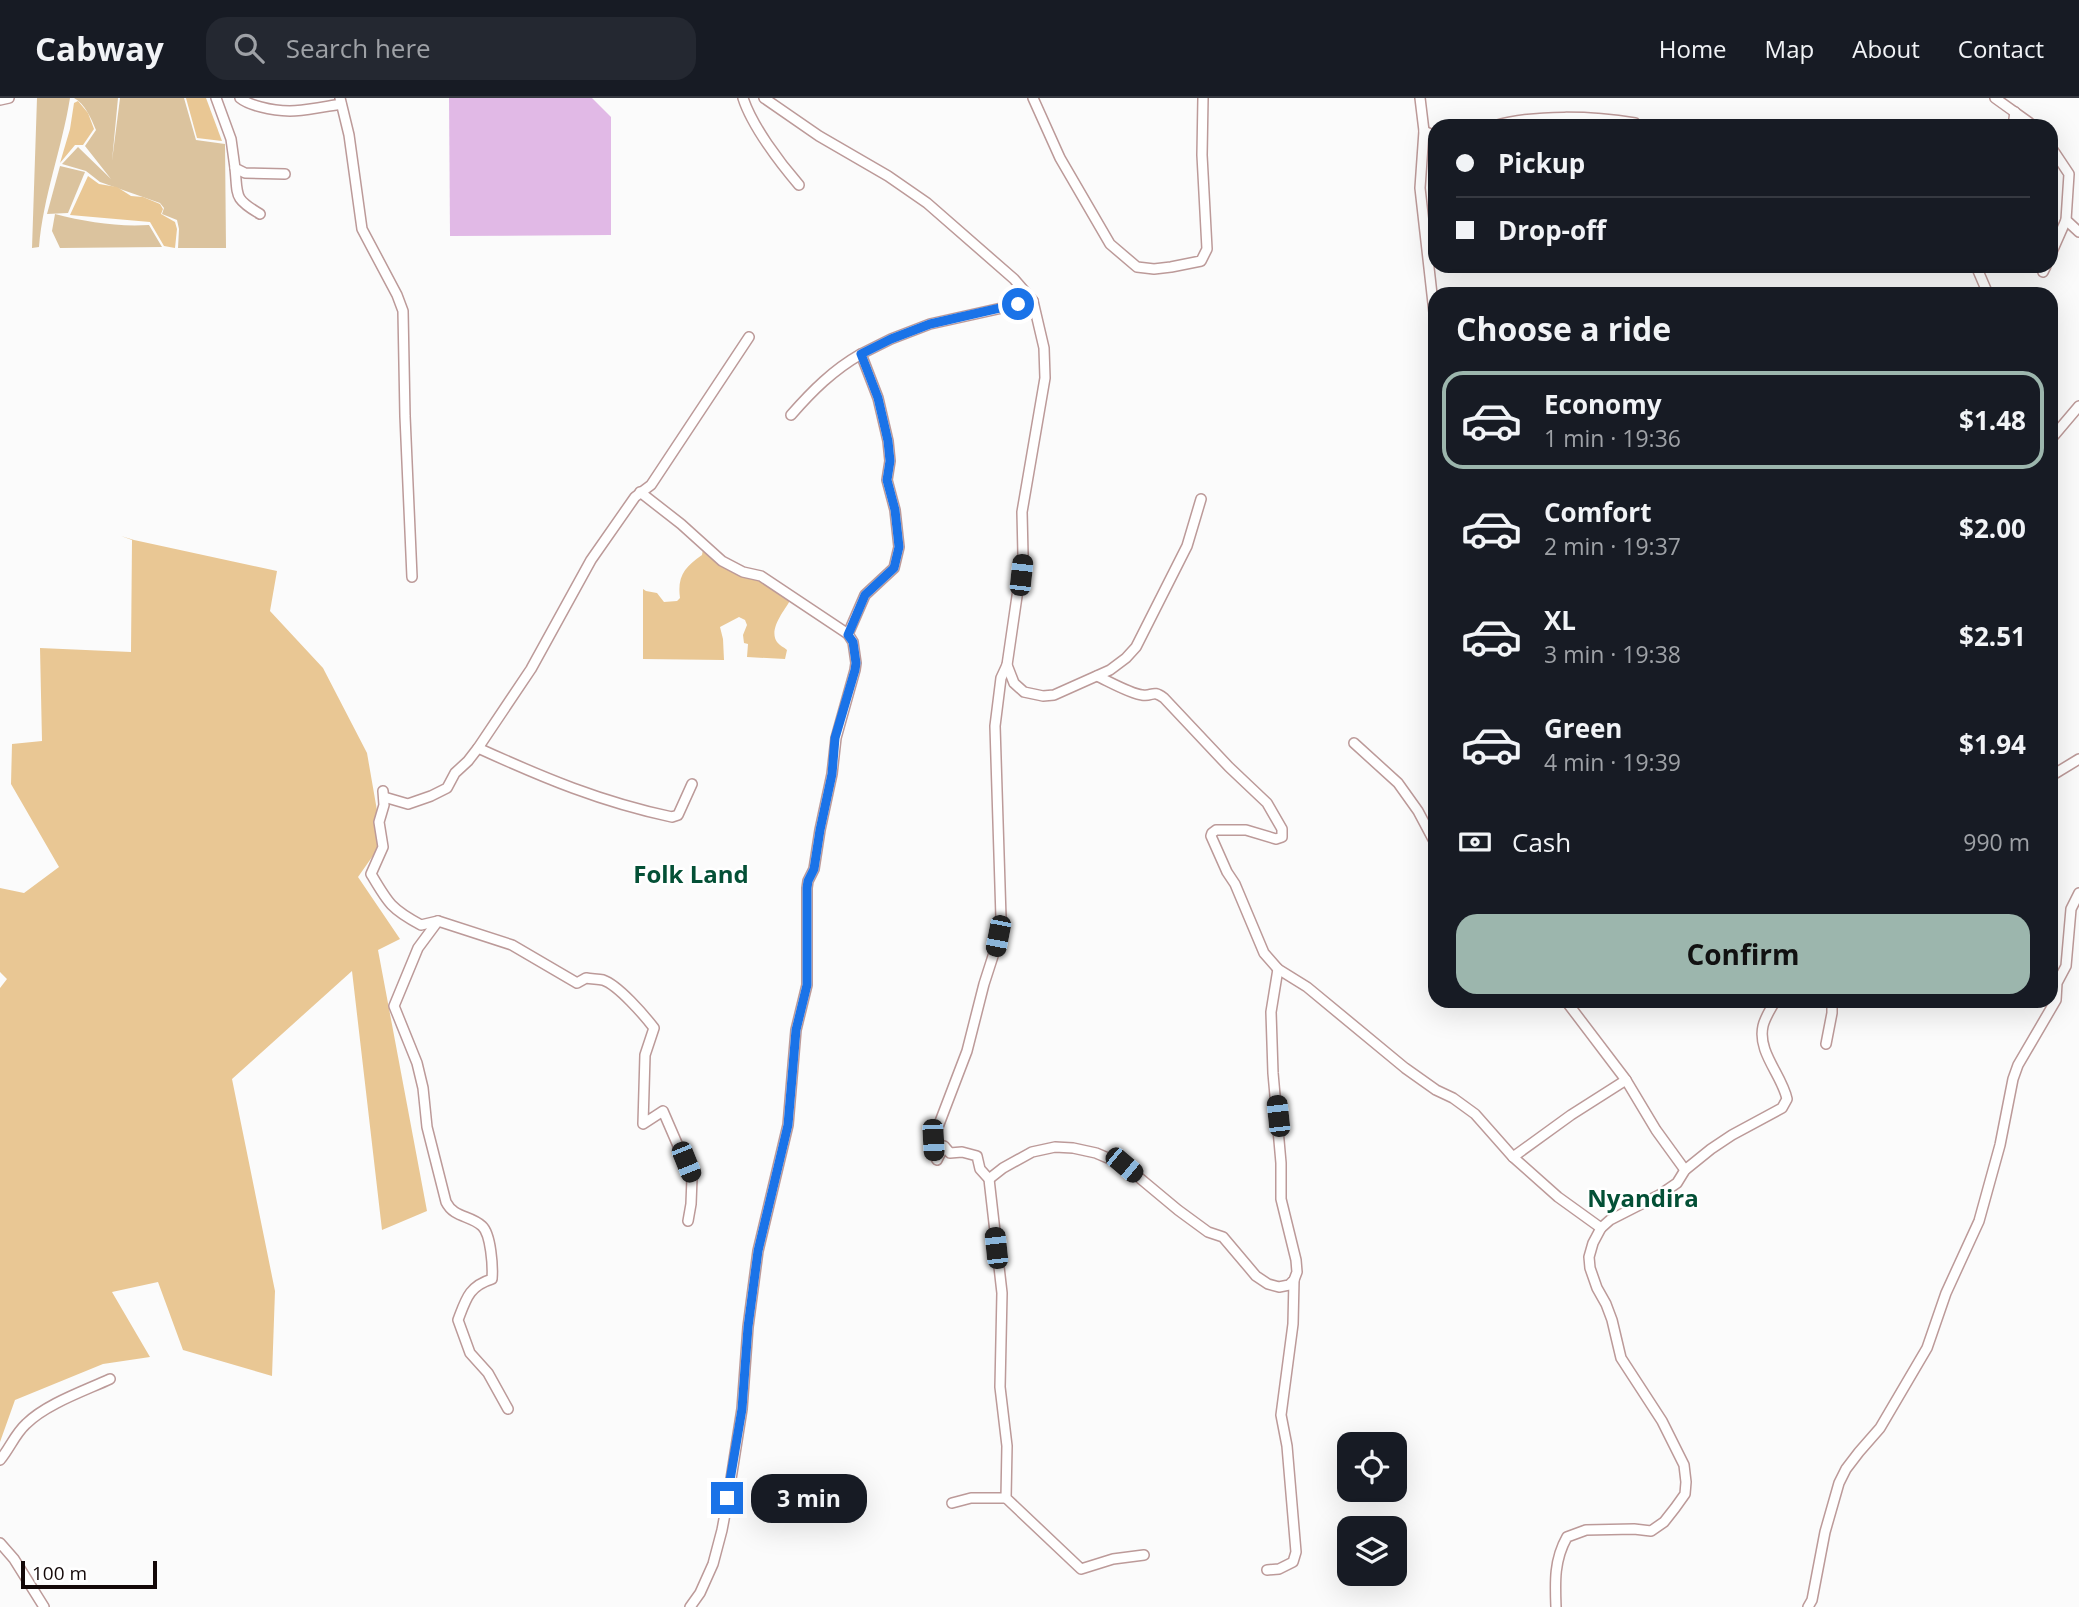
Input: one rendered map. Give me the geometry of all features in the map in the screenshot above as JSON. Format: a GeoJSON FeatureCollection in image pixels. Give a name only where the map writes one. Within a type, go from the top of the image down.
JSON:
{"type":"FeatureCollection","features":[{"type":"Feature","properties":{"kind":"street"},"geometry":{"type":"LineString","coordinates":[[0,100],[9,98]]}},
{"type":"Feature","properties":{"kind":"street"},"geometry":{"type":"LineString","coordinates":[[216,98],[231,139],[237,193],[241,201],[260,214]]}},
{"type":"Feature","properties":{"kind":"street"},"geometry":{"type":"LineString","coordinates":[[240,98],[276,111],[294,112],[340,101],[349,135],[362,229],[403,311],[412,577]]}},
{"type":"Feature","properties":{"kind":"street"},"geometry":{"type":"LineString","coordinates":[[743,98],[747,110],[799,186]]}},
{"type":"Feature","properties":{"kind":"street"},"geometry":{"type":"LineString","coordinates":[[764,98],[819,136],[927,202],[1014,279],[1033,301],[1044,348],[1045,378],[1022,512],[1023,555],[995,726],[1001,918],[967,1051],[933,1140],[937,1160],[944,1146],[950,1153],[962,1152],[977,1156],[980,1169],[989,1179],[1002,1293],[1000,1387],[1007,1446],[1006,1497]]}},
{"type":"Feature","properties":{"kind":"street"},"geometry":{"type":"LineString","coordinates":[[1034,98],[1060,158],[1110,244],[1137,267],[1154,269],[1201,261],[1207,249],[1202,155],[1203,98]]}},
{"type":"Feature","properties":{"kind":"street"},"geometry":{"type":"LineString","coordinates":[[1420,98],[1424,131],[1420,188],[1428,258]]}},
{"type":"Feature","properties":{"kind":"street"},"geometry":{"type":"LineString","coordinates":[[1995,98],[2024,119]]}},
{"type":"Feature","properties":{"kind":"street"},"geometry":{"type":"LineString","coordinates":[[2014,119],[2015,112]]}},
{"type":"Feature","properties":{"kind":"street"},"geometry":{"type":"LineString","coordinates":[[1556,119],[1610,119]]}},
{"type":"Feature","properties":{"kind":"street"},"geometry":{"type":"LineString","coordinates":[[1424,131],[1428,133]]}},
{"type":"Feature","properties":{"kind":"street"},"geometry":{"type":"LineString","coordinates":[[2058,158],[2069,174],[2066,220],[2058,238]]}},
{"type":"Feature","properties":{"kind":"street"},"geometry":{"type":"LineString","coordinates":[[235,168],[245,173],[285,174]]}},
{"type":"Feature","properties":{"kind":"street"},"geometry":{"type":"LineString","coordinates":[[2066,220],[2079,232]]}},
{"type":"Feature","properties":{"kind":"street"},"geometry":{"type":"LineString","coordinates":[[791,415],[819,384],[839,368],[891,339],[930,324],[1033,301]]}},
{"type":"Feature","properties":{"kind":"street"},"geometry":{"type":"LineString","coordinates":[[688,1221],[692,1178],[663,1111],[643,1124],[645,1055],[654,1028],[635,1003],[606,981],[586,978],[577,984],[512,945],[438,921],[421,925],[397,912],[385,899],[371,874],[383,847],[379,822],[384,794],[408,804],[447,788],[455,773],[478,748],[531,669],[591,560],[640,492],[651,485],[748,337]]}},
{"type":"Feature","properties":{"kind":"street"},"geometry":{"type":"LineString","coordinates":[[848,635],[865,595],[894,568],[899,547],[895,510],[887,480],[890,461],[888,441],[878,398],[861,354]]}},
{"type":"Feature","properties":{"kind":"street"},"geometry":{"type":"LineString","coordinates":[[2058,431],[2079,407]]}},
{"type":"Feature","properties":{"kind":"street"},"geometry":{"type":"LineString","coordinates":[[640,492],[722,561],[743,572],[761,576],[848,635],[853,642],[856,663],[835,738],[832,774],[814,869],[808,881],[807,985],[796,1030],[788,1125],[758,1251],[748,1327],[742,1409],[730,1486],[713,1564],[700,1593],[690,1607]]}},
{"type":"Feature","properties":{"kind":"street"},"geometry":{"type":"LineString","coordinates":[[1007,664],[1014,683],[1024,692],[1043,696],[1054,695],[1097,676],[1126,658],[1136,647],[1187,546],[1201,499]]}},
{"type":"Feature","properties":{"kind":"street"},"geometry":{"type":"LineString","coordinates":[[1097,676],[1141,695],[1157,693],[1164,698],[1267,803],[1283,829],[1279,838],[1247,830],[1216,830],[1212,836],[1227,872],[1236,884],[1264,953],[1278,969],[1307,987],[1405,1068],[1475,1114],[1513,1157],[1558,1197],[1601,1228]]}},
{"type":"Feature","properties":{"kind":"street"},"geometry":{"type":"LineString","coordinates":[[1354,743],[1398,783],[1428,830]]}},
{"type":"Feature","properties":{"kind":"street"},"geometry":{"type":"LineString","coordinates":[[478,748],[563,786],[608,802],[672,817],[678,815],[692,784]]}},
{"type":"Feature","properties":{"kind":"street"},"geometry":{"type":"LineString","coordinates":[[2058,772],[2079,759]]}},
{"type":"Feature","properties":{"kind":"street"},"geometry":{"type":"LineString","coordinates":[[2058,981],[2066,966],[2071,909],[2079,893]]}},
{"type":"Feature","properties":{"kind":"street"},"geometry":{"type":"LineString","coordinates":[[438,921],[418,948],[404,976],[394,1006],[417,1063],[428,1127],[446,1202],[450,1210],[483,1227],[489,1237],[492,1279],[479,1283],[467,1298],[458,1320],[470,1353],[488,1373],[508,1409]]}},
{"type":"Feature","properties":{"kind":"street"},"geometry":{"type":"LineString","coordinates":[[1267,1570],[1279,1569],[1293,1562],[1296,1552],[1287,1446],[1281,1415],[1297,1272],[1281,1199],[1273,1073],[1270,1012],[1278,969]]}},
{"type":"Feature","properties":{"kind":"street"},"geometry":{"type":"LineString","coordinates":[[1571,1008],[1626,1080],[1656,1130],[1685,1170]]}},
{"type":"Feature","properties":{"kind":"street"},"geometry":{"type":"LineString","coordinates":[[1556,1607],[1554,1573],[1560,1549],[1567,1537],[1586,1530],[1651,1531],[1664,1522],[1685,1494],[1684,1465],[1662,1421],[1621,1358],[1612,1320],[1593,1280],[1589,1257],[1593,1243],[1601,1228],[1610,1220],[1669,1189],[1677,1183],[1685,1170],[1732,1135],[1782,1108],[1787,1099],[1785,1088],[1766,1052],[1763,1040],[1764,1022],[1771,1008]]}},
{"type":"Feature","properties":{"kind":"street"},"geometry":{"type":"LineString","coordinates":[[1826,1044],[1832,1008]]}},
{"type":"Feature","properties":{"kind":"street"},"geometry":{"type":"LineString","coordinates":[[1808,1607],[1812,1600],[1825,1532],[1839,1483],[1846,1469],[1880,1428],[1927,1348],[1946,1293],[1979,1221],[2018,1065],[2051,1008]]}},
{"type":"Feature","properties":{"kind":"street"},"geometry":{"type":"LineString","coordinates":[[1513,1157],[1570,1115],[1626,1080]]}},
{"type":"Feature","properties":{"kind":"street"},"geometry":{"type":"LineString","coordinates":[[989,1179],[1032,1152],[1055,1147],[1096,1153],[1124,1165],[1208,1232],[1223,1237],[1256,1276],[1268,1284],[1279,1287],[1289,1285],[1294,1280]]}},
{"type":"Feature","properties":{"kind":"street"},"geometry":{"type":"LineString","coordinates":[[0,1460],[27,1422],[110,1379]]}},
{"type":"Feature","properties":{"kind":"street"},"geometry":{"type":"LineString","coordinates":[[952,1503],[971,1498],[1006,1497],[1081,1569],[1113,1559],[1144,1555]]}},
{"type":"Feature","properties":{"kind":"street"},"geometry":{"type":"LineString","coordinates":[[0,1543],[14,1559],[44,1607]]}},
{"type":"Feature","properties":{"kind":"shaded area"},"geometry":{"type":"Polygon","coordinates":[[[37,98],[70,98],[44,210],[39,247],[32,248],[37,98]]]}},
{"type":"Feature","properties":{"kind":"shaded area"},"geometry":{"type":"Polygon","coordinates":[[[74,98],[118,98],[112,161],[120,98],[184,98],[196,140],[225,144],[226,248],[178,248],[177,220],[162,214],[164,208],[160,203],[100,182],[86,171],[62,164],[78,147],[111,179],[85,146],[96,130],[90,116],[74,98]]]}},
{"type":"Feature","properties":{"kind":"shaded area"},"geometry":{"type":"Polygon","coordinates":[[[186,98],[206,98],[222,141],[197,138],[186,98]]]}},
{"type":"Feature","properties":{"kind":"shaded area"},"geometry":{"type":"Polygon","coordinates":[[[449,98],[592,98],[611,117],[611,235],[450,236],[449,98]]]}},
{"type":"Feature","properties":{"kind":"shaded area"},"geometry":{"type":"Polygon","coordinates":[[[78,101],[88,113],[94,129],[83,145],[75,145],[60,163],[74,103],[78,101]]]}},
{"type":"Feature","properties":{"kind":"shaded area"},"geometry":{"type":"Polygon","coordinates":[[[60,166],[85,172],[68,213],[47,214],[60,166]]]}},
{"type":"Feature","properties":{"kind":"shaded area"},"geometry":{"type":"Polygon","coordinates":[[[88,176],[99,184],[117,187],[131,196],[143,197],[160,204],[163,209],[161,214],[175,222],[175,248],[164,246],[150,222],[70,215],[88,176]]]}},
{"type":"Feature","properties":{"kind":"shaded area"},"geometry":{"type":"Polygon","coordinates":[[[55,214],[102,223],[149,225],[162,247],[60,248],[52,231],[55,214]]]}},
{"type":"Feature","properties":{"kind":"shaded area"},"geometry":{"type":"Polygon","coordinates":[[[121,536],[277,571],[270,611],[323,668],[367,753],[379,822],[377,850],[358,877],[400,939],[378,950],[427,1211],[382,1230],[352,971],[232,1079],[275,1291],[272,1376],[183,1350],[158,1282],[112,1292],[150,1357],[103,1364],[15,1400],[0,1442],[0,988],[7,979],[0,972],[0,888],[24,893],[59,867],[11,784],[12,744],[42,741],[40,648],[131,652],[132,540],[121,536]]]}},
{"type":"Feature","properties":{"kind":"shaded area"},"geometry":{"type":"Polygon","coordinates":[[[704,544],[722,561],[761,576],[791,599],[778,620],[775,631],[777,642],[787,650],[785,659],[747,657],[748,644],[744,643],[743,635],[747,625],[745,620],[739,617],[720,627],[724,660],[643,659],[643,589],[657,593],[664,602],[677,601],[680,598],[681,578],[702,555],[704,544]]]}},
{"type":"Feature","properties":{"kind":"district","name":"Folk Land"},"geometry":{"type":"Point","coordinates":[691,875]}},
{"type":"Feature","properties":{"kind":"district","name":"Nyandira"},"geometry":{"type":"Point","coordinates":[1643,1199]}},
{"type":"Feature","properties":{"kind":"route"},"geometry":{"type":"LineString","coordinates":[[727,1498],[742,1409],[748,1327],[758,1251],[788,1125],[796,1030],[807,985],[808,881],[814,869],[827,802],[835,738],[856,663],[853,642],[848,635],[865,595],[894,568],[899,547],[895,510],[887,480],[890,461],[888,441],[875,388],[861,354],[930,324],[1018,304]]}}]}
